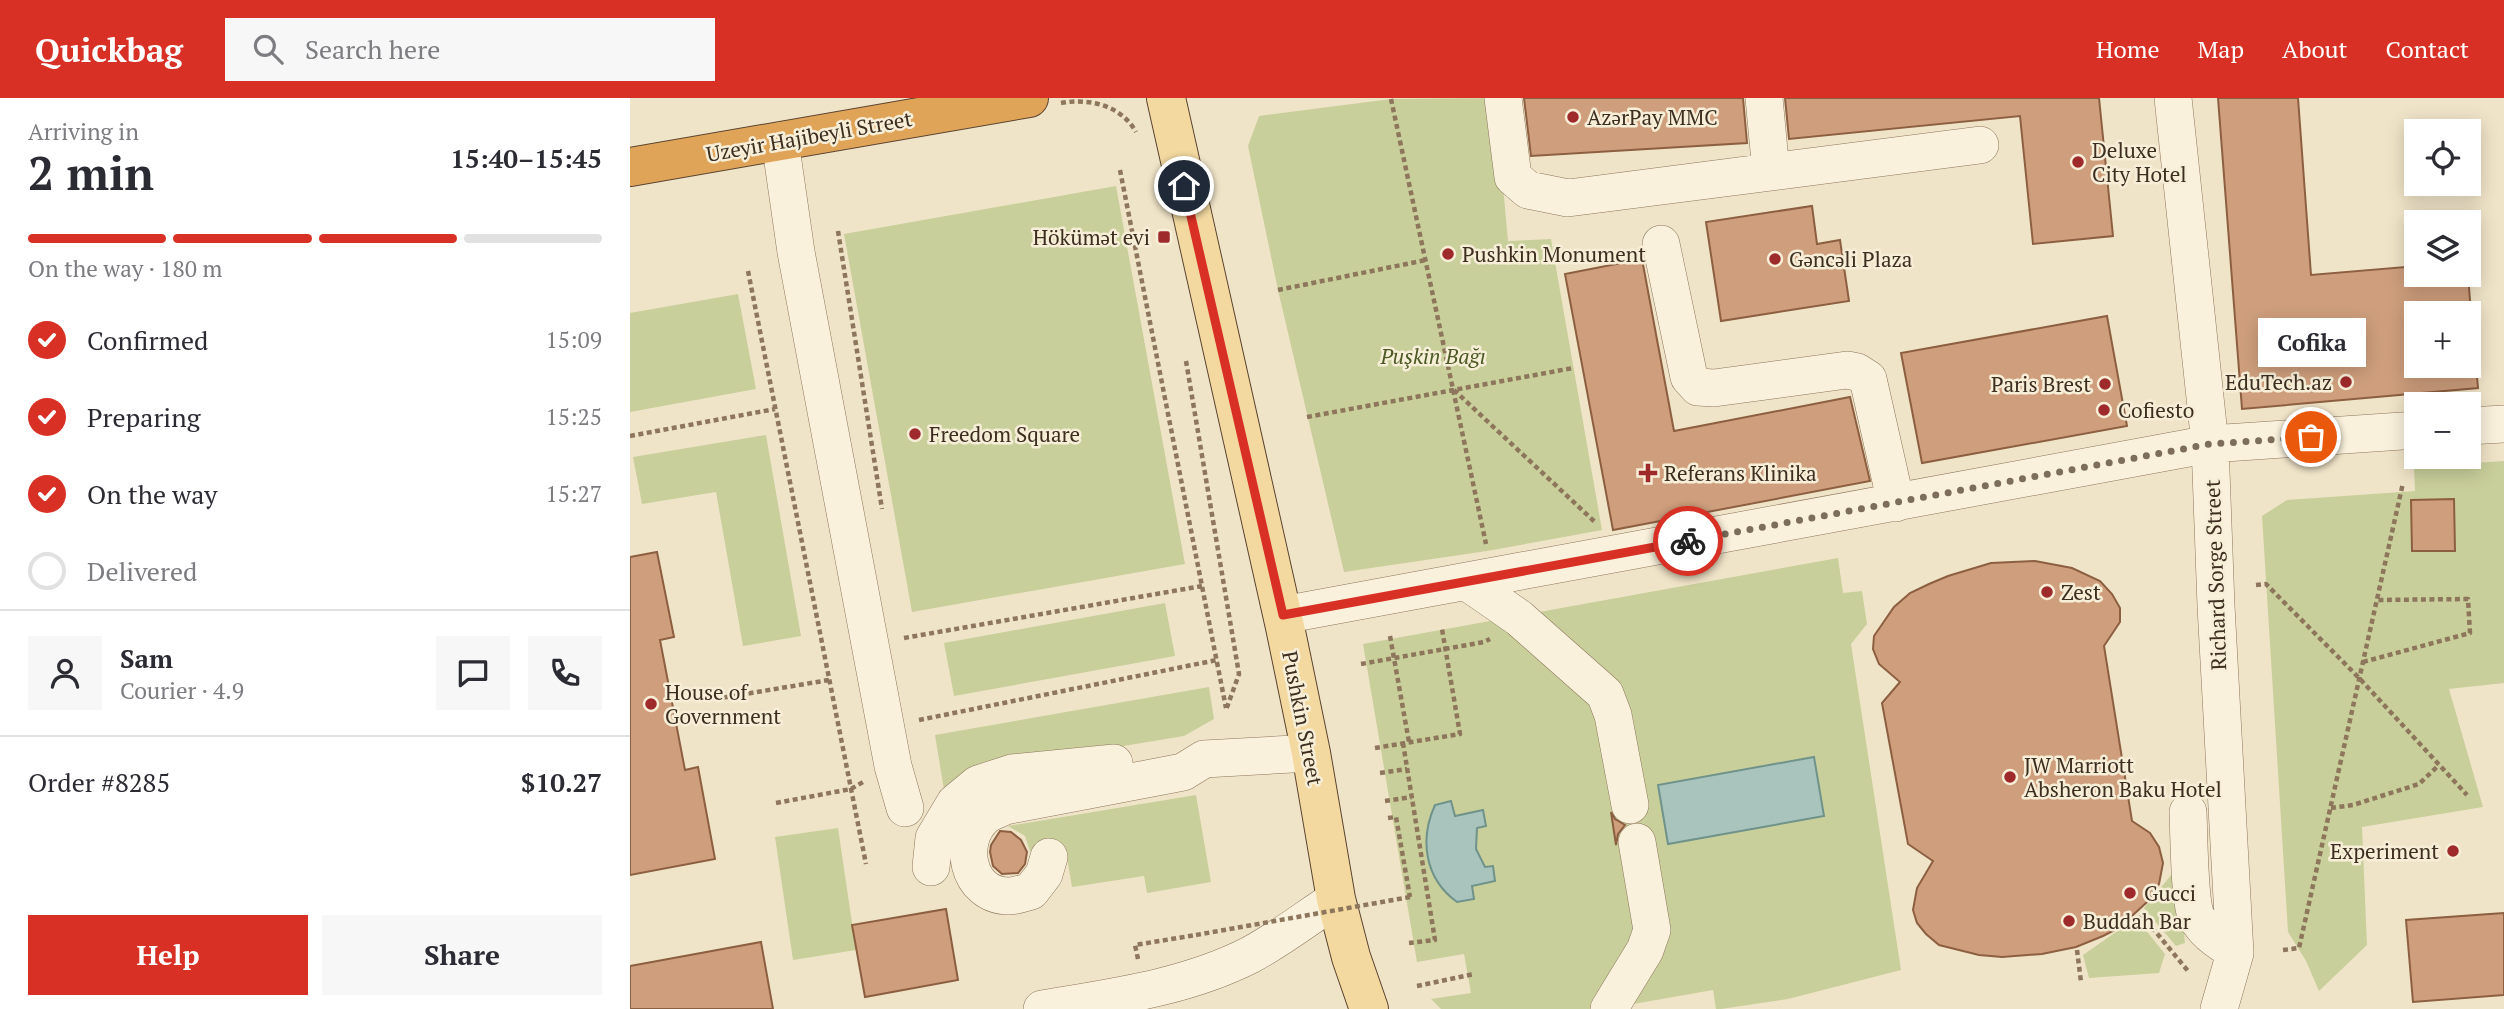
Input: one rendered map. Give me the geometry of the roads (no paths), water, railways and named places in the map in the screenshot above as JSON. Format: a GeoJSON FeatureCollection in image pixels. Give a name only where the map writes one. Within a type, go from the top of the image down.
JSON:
{"type":"FeatureCollection","features":[{"type":"Feature","properties":{"kind":"highway","name":"Uzeyir Hajibeyli Street"},"geometry":{"type":"LineString","coordinates":[[630,167],[1041,101]]}},
{"type":"Feature","properties":{"kind":"main road","name":"Pushkin Street"},"geometry":{"type":"LineString","coordinates":[[1166,98],[1283,615],[1311,753],[1336,899],[1351,957],[1369,1009]]}},
{"type":"Feature","properties":{"kind":"street"},"geometry":{"type":"LineString","coordinates":[[1503,98],[1513,177],[1528,190],[1568,198],[1980,145]]}},
{"type":"Feature","properties":{"kind":"street"},"geometry":{"type":"LineString","coordinates":[[1764,98],[1771,172]]}},
{"type":"Feature","properties":{"kind":"street","name":"Richard Sorge Street"},"geometry":{"type":"LineString","coordinates":[[2174,98],[2210,444],[2235,951],[2219,1009]]}},
{"type":"Feature","properties":{"kind":"street"},"geometry":{"type":"LineString","coordinates":[[780,141],[796,252],[892,766],[905,808]]}},
{"type":"Feature","properties":{"kind":"street"},"geometry":{"type":"LineString","coordinates":[[1661,243],[1689,377],[1698,387],[1714,388],[1847,370],[1857,372],[1868,379],[1896,503]]}},
{"type":"Feature","properties":{"kind":"street"},"geometry":{"type":"LineString","coordinates":[[2481,425],[2504,424]]}},
{"type":"Feature","properties":{"kind":"street"},"geometry":{"type":"LineString","coordinates":[[1283,615],[2210,444],[2404,431]]}},
{"type":"Feature","properties":{"kind":"street"},"geometry":{"type":"LineString","coordinates":[[1468,582],[1519,618],[1605,694],[1614,715],[1630,805]]}},
{"type":"Feature","properties":{"kind":"street"},"geometry":{"type":"LineString","coordinates":[[931,867],[934,838],[955,803],[978,784],[1012,773],[1182,757],[1204,759],[1311,753]]}},
{"type":"Feature","properties":{"kind":"street"},"geometry":{"type":"LineString","coordinates":[[1049,857],[1044,874],[1031,891],[1007,896],[987,889],[973,874],[967,858],[969,841],[984,816],[1005,806],[1183,772],[1204,759]]}},
{"type":"Feature","properties":{"kind":"street"},"geometry":{"type":"LineString","coordinates":[[2188,812],[2190,868],[2196,917],[2216,940],[2235,951]]}},
{"type":"Feature","properties":{"kind":"street"},"geometry":{"type":"LineString","coordinates":[[1609,1009],[1645,950],[1651,929],[1637,842]]}},
{"type":"Feature","properties":{"kind":"street"},"geometry":{"type":"LineString","coordinates":[[1042,1009],[1144,991],[1199,976],[1251,954],[1336,899]]}},
{"type":"Feature","properties":{"kind":"water"},"geometry":{"type":"Polygon","coordinates":[[[1814,757],[1824,816],[1668,844],[1658,785],[1814,757]]]}},
{"type":"Feature","properties":{"kind":"water"},"geometry":{"type":"Polygon","coordinates":[[[1451,801],[1455,816],[1483,810],[1486,826],[1477,828],[1476,849],[1485,867],[1493,866],[1495,881],[1472,886],[1474,899],[1457,902],[1438,882],[1428,858],[1426,845],[1435,805],[1451,801]]]}},
{"type":"Feature","properties":{"kind":"place","name":"AzərPay MMC"},"geometry":{"type":"Point","coordinates":[1573,117]}},
{"type":"Feature","properties":{"kind":"place","name":"Deluxe City Hotel"},"geometry":{"type":"Point","coordinates":[2078,162]}},
{"type":"Feature","properties":{"kind":"place","name":"Hökümət evi"},"geometry":{"type":"Point","coordinates":[1164,237]}},
{"type":"Feature","properties":{"kind":"place","name":"Pushkin Monument"},"geometry":{"type":"Point","coordinates":[1448,254]}},
{"type":"Feature","properties":{"kind":"place","name":"Gəncəli Plaza"},"geometry":{"type":"Point","coordinates":[1775,259]}},
{"type":"Feature","properties":{"kind":"place","name":"EduTech.az"},"geometry":{"type":"Point","coordinates":[2346,382]}},
{"type":"Feature","properties":{"kind":"place","name":"Paris Brest"},"geometry":{"type":"Point","coordinates":[2105,384]}},
{"type":"Feature","properties":{"kind":"place","name":"Cofiesto"},"geometry":{"type":"Point","coordinates":[2104,410]}},
{"type":"Feature","properties":{"kind":"place","name":"Freedom Square"},"geometry":{"type":"Point","coordinates":[915,434]}},
{"type":"Feature","properties":{"kind":"place","name":"Cofika"},"geometry":{"type":"Point","coordinates":[2311,437]}},
{"type":"Feature","properties":{"kind":"place","name":"Referans Klinika"},"geometry":{"type":"Point","coordinates":[1648,473]}},
{"type":"Feature","properties":{"kind":"place","name":"Zest"},"geometry":{"type":"Point","coordinates":[2047,592]}},
{"type":"Feature","properties":{"kind":"place","name":"House of Government"},"geometry":{"type":"Point","coordinates":[651,704]}},
{"type":"Feature","properties":{"kind":"place","name":"JW Marriott Absheron Baku Hotel"},"geometry":{"type":"Point","coordinates":[2010,777]}},
{"type":"Feature","properties":{"kind":"place","name":"Experiment"},"geometry":{"type":"Point","coordinates":[2453,851]}},
{"type":"Feature","properties":{"kind":"place","name":"Gucci"},"geometry":{"type":"Point","coordinates":[2130,893]}},
{"type":"Feature","properties":{"kind":"place","name":"Buddah Bar"},"geometry":{"type":"Point","coordinates":[2069,921]}},
{"type":"Feature","properties":{"kind":"park label","name":"Puşkin Bağı"},"geometry":{"type":"Point","coordinates":[1433,356]}}]}
